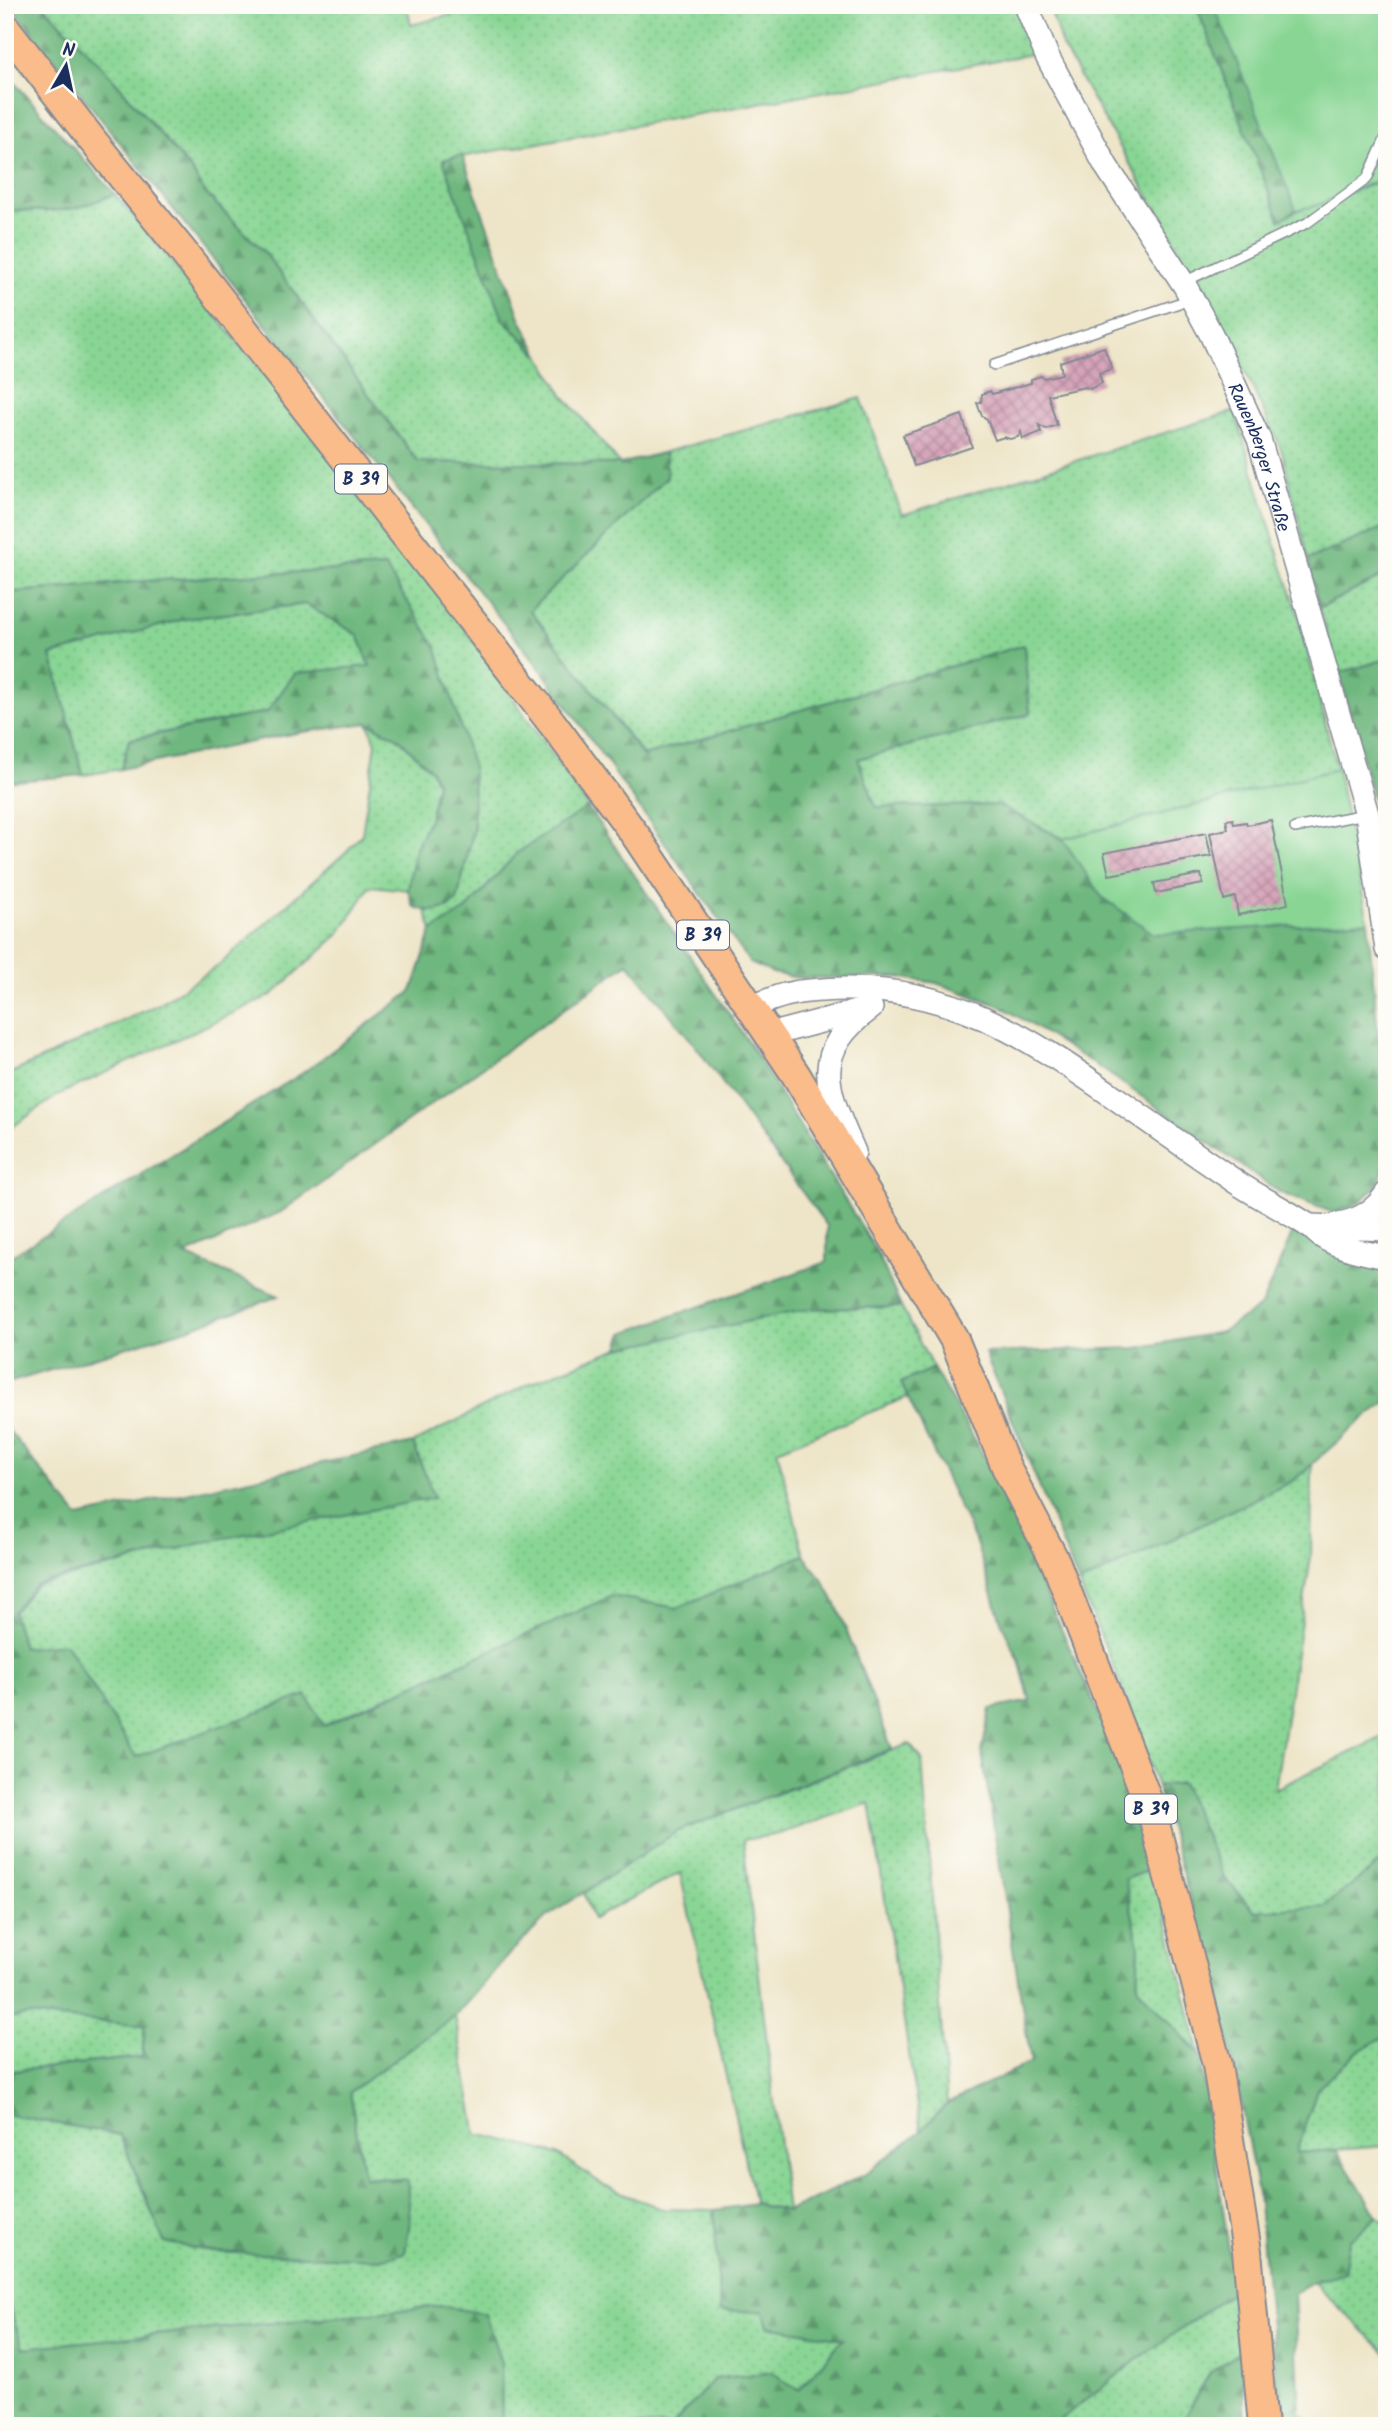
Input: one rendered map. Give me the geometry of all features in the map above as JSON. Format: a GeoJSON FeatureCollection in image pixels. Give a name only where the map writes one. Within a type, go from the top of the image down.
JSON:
{"type":"FeatureCollection","features":[{"type":"Feature","properties":{"kind":"main road","name":"B 39"},"geometry":{"type":"LineString","coordinates":[[5,27],[552,723],[636,836],[796,1075],[954,1339],[1006,1466],[1056,1563],[1152,1812],[1217,2065],[1247,2251],[1263,2426]]}},
{"type":"Feature","properties":{"kind":"street","name":"Rauenberger Straße"},"geometry":{"type":"LineString","coordinates":[[1026,5],[1047,56],[1106,166],[1187,291],[1211,334],[1259,439],[1367,814],[1387,949]]}},
{"type":"Feature","properties":{"kind":"street"},"geometry":{"type":"LineString","coordinates":[[752,1009],[783,995],[819,990],[884,989],[947,1002],[1021,1035],[1260,1198],[1319,1226],[1357,1230],[1387,1229]]}},
{"type":"Feature","properties":{"kind":"street"},"geometry":{"type":"LineString","coordinates":[[768,1035],[872,1008],[947,1002]]}},
{"type":"Feature","properties":{"kind":"street"},"geometry":{"type":"LineString","coordinates":[[863,1189],[863,1173],[827,1082],[829,1063],[846,1030],[872,1008]]}},
{"type":"Feature","properties":{"kind":"street"},"geometry":{"type":"LineString","coordinates":[[1319,1226],[1358,1219],[1370,1212],[1387,1193]]}},
{"type":"Feature","properties":{"kind":"street"},"geometry":{"type":"LineString","coordinates":[[1319,1226],[1319,1235],[1333,1243],[1387,1257]]}},
{"type":"Feature","properties":{"kind":"lane"},"geometry":{"type":"LineString","coordinates":[[994,365],[1187,291],[1307,223],[1367,179],[1387,135]]}},
{"type":"Feature","properties":{"kind":"lane"},"geometry":{"type":"LineString","coordinates":[[1295,828],[1367,814]]}},
{"type":"Feature","properties":{"kind":"green space"},"geometry":{"type":"Polygon","coordinates":[[[10,5],[43,5],[109,74],[192,171],[205,193],[265,253],[418,462],[620,464],[665,452],[667,477],[530,610],[643,756],[1024,645],[1030,714],[858,759],[876,807],[998,805],[1063,839],[1101,896],[1154,934],[1368,921],[1384,1080],[1387,1159],[1377,1187],[1357,1204],[1334,1213],[1281,1193],[1105,1071],[1001,1006],[936,983],[897,977],[798,978],[773,973],[750,963],[542,671],[10,5]]]}},
{"type":"Feature","properties":{"kind":"green space"},"geometry":{"type":"Polygon","coordinates":[[[43,5],[407,5],[411,25],[490,5],[1015,5],[1037,53],[444,160],[503,319],[541,357],[563,395],[620,464],[418,462],[265,253],[205,193],[192,171],[109,74],[43,5]]]}},
{"type":"Feature","properties":{"kind":"green space"},"geometry":{"type":"Polygon","coordinates":[[[1049,5],[1196,5],[1280,220],[1387,177],[1387,305],[1374,338],[1387,345],[1387,526],[1308,560],[1282,451],[1226,331],[1062,46],[1049,5]]]}},
{"type":"Feature","properties":{"kind":"green space"},"geometry":{"type":"Polygon","coordinates":[[[1196,5],[1244,5],[1326,190],[1280,220],[1196,5]]]}},
{"type":"Feature","properties":{"kind":"green space"},"geometry":{"type":"Polygon","coordinates":[[[1214,5],[1387,5],[1387,177],[1315,206],[1296,210],[1214,5]]]}},
{"type":"Feature","properties":{"kind":"green space"},"geometry":{"type":"Polygon","coordinates":[[[5,72],[115,194],[77,208],[48,211],[5,210],[5,72]]]}},
{"type":"Feature","properties":{"kind":"green space"},"geometry":{"type":"Polygon","coordinates":[[[462,155],[521,320],[541,357],[503,319],[443,160],[462,155]]]}},
{"type":"Feature","properties":{"kind":"green space"},"geometry":{"type":"Polygon","coordinates":[[[115,194],[320,441],[448,604],[588,807],[517,853],[466,910],[432,931],[426,912],[448,908],[457,901],[474,827],[385,567],[145,581],[5,593],[5,492],[10,486],[12,433],[5,413],[5,210],[48,211],[77,208],[115,194]]]}},
{"type":"Feature","properties":{"kind":"green space"},"geometry":{"type":"Polygon","coordinates":[[[861,398],[902,515],[1235,411],[1296,606],[1337,769],[1063,839],[998,805],[876,807],[858,759],[1030,714],[1024,645],[644,756],[530,610],[667,477],[665,452],[861,398]]]}},
{"type":"Feature","properties":{"kind":"green space"},"geometry":{"type":"Polygon","coordinates":[[[1387,526],[1387,574],[1319,608],[1308,560],[1387,526]]]}},
{"type":"Feature","properties":{"kind":"green space"},"geometry":{"type":"Polygon","coordinates":[[[385,567],[436,646],[473,768],[474,827],[457,901],[452,905],[436,911],[419,909],[413,906],[408,890],[415,850],[430,817],[437,783],[431,770],[397,737],[368,723],[296,733],[121,769],[129,740],[267,712],[295,673],[370,666],[358,635],[305,604],[185,619],[51,655],[83,775],[5,782],[5,593],[145,581],[385,567]]]}},
{"type":"Feature","properties":{"kind":"green space"},"geometry":{"type":"Polygon","coordinates":[[[1387,574],[1387,659],[1339,673],[1319,608],[1387,574]]]}},
{"type":"Feature","properties":{"kind":"green space"},"geometry":{"type":"Polygon","coordinates":[[[305,604],[358,635],[371,666],[295,674],[267,712],[129,739],[121,769],[83,775],[51,655],[185,619],[305,604]]]}},
{"type":"Feature","properties":{"kind":"green space"},"geometry":{"type":"Polygon","coordinates":[[[1387,659],[1387,850],[1339,673],[1387,659]]]}},
{"type":"Feature","properties":{"kind":"green space"},"geometry":{"type":"Polygon","coordinates":[[[368,723],[397,737],[431,770],[437,783],[430,817],[415,850],[408,890],[370,886],[339,934],[272,995],[58,1095],[5,1132],[5,1076],[157,1005],[218,966],[347,851],[362,834],[376,743],[368,723]]]}},
{"type":"Feature","properties":{"kind":"green space"},"geometry":{"type":"Polygon","coordinates":[[[1337,769],[1368,921],[1154,934],[1101,896],[1063,839],[1337,769]]]}},
{"type":"Feature","properties":{"kind":"green space"},"geometry":{"type":"Polygon","coordinates":[[[588,807],[749,1043],[878,1254],[901,1307],[809,1309],[619,1348],[623,1333],[827,1262],[827,1226],[694,1044],[628,963],[281,1212],[185,1255],[279,1296],[190,1328],[5,1384],[5,1260],[304,1072],[412,991],[432,931],[466,910],[517,853],[588,807]]]}},
{"type":"Feature","properties":{"kind":"green space"},"geometry":{"type":"Polygon","coordinates":[[[1293,1232],[1332,1250],[1387,1266],[1387,1402],[1363,1419],[1293,1481],[1079,1584],[985,1353],[1137,1348],[1221,1332],[1261,1306],[1293,1232]]]}},
{"type":"Feature","properties":{"kind":"green space"},"geometry":{"type":"Polygon","coordinates":[[[901,1307],[933,1368],[901,1383],[908,1397],[777,1450],[804,1555],[677,1608],[612,1596],[323,1726],[136,1757],[66,1644],[23,1648],[13,1612],[36,1585],[214,1540],[434,1497],[413,1443],[530,1383],[619,1348],[809,1309],[901,1307]]]}},
{"type":"Feature","properties":{"kind":"green space"},"geometry":{"type":"Polygon","coordinates":[[[933,1368],[985,1458],[1096,1707],[1139,1818],[1154,1868],[1125,1879],[1139,1946],[1137,1987],[1200,2055],[1235,2290],[1134,2362],[1052,2426],[672,2426],[714,2379],[773,2372],[799,2390],[843,2339],[768,2326],[763,2311],[720,2311],[714,2210],[755,2204],[787,2212],[864,2175],[921,2131],[947,2104],[1031,2062],[982,1753],[990,1709],[1030,1701],[1019,1660],[1002,1624],[975,1540],[901,1383],[933,1368]]]}},
{"type":"Feature","properties":{"kind":"green space"},"geometry":{"type":"Polygon","coordinates":[[[5,1426],[78,1517],[413,1443],[434,1498],[214,1540],[36,1584],[13,1612],[23,1648],[66,1644],[136,1757],[306,1695],[324,1726],[612,1596],[677,1608],[804,1555],[836,1604],[892,1749],[678,1831],[548,1916],[510,1953],[455,2016],[350,2092],[364,2177],[407,2180],[410,2221],[405,2253],[379,2259],[212,2252],[164,2242],[120,2135],[5,2114],[5,2072],[142,2057],[145,2026],[27,2015],[5,2019],[5,1426]]]}},
{"type":"Feature","properties":{"kind":"green space"},"geometry":{"type":"Polygon","coordinates":[[[1312,1464],[1311,1557],[1275,1789],[1387,1735],[1387,1857],[1325,1906],[1255,1911],[1224,1878],[1182,1783],[1157,1786],[1117,1674],[1079,1584],[1293,1481],[1312,1464]]]}},
{"type":"Feature","properties":{"kind":"green space"},"geometry":{"type":"Polygon","coordinates":[[[909,1744],[922,1759],[947,2104],[921,2131],[870,1803],[779,1834],[743,1840],[787,2212],[755,2204],[680,1873],[593,1919],[584,1893],[678,1831],[909,1744]]]}},
{"type":"Feature","properties":{"kind":"green space"},"geometry":{"type":"Polygon","coordinates":[[[1182,1783],[1224,1878],[1255,1911],[1325,1906],[1387,1857],[1387,2035],[1357,2052],[1317,2089],[1296,2153],[1336,2150],[1377,2216],[1349,2241],[1344,2272],[1313,2282],[1294,2293],[1300,2413],[1318,2426],[1276,2426],[1276,2378],[1258,2194],[1224,2014],[1157,1786],[1182,1783]]]}},
{"type":"Feature","properties":{"kind":"green space"},"geometry":{"type":"Polygon","coordinates":[[[1154,1868],[1200,2055],[1137,1987],[1139,1946],[1124,1879],[1154,1868]]]}},
{"type":"Feature","properties":{"kind":"green space"},"geometry":{"type":"Polygon","coordinates":[[[27,2015],[145,2025],[142,2057],[5,2072],[5,2019],[27,2015]]]}},
{"type":"Feature","properties":{"kind":"green space"},"geometry":{"type":"Polygon","coordinates":[[[455,2016],[477,2135],[557,2154],[604,2185],[662,2209],[714,2210],[720,2310],[763,2311],[817,2333],[844,2338],[799,2390],[772,2372],[714,2379],[672,2426],[502,2426],[501,2363],[441,2306],[23,2348],[5,2295],[5,2114],[120,2135],[164,2242],[213,2252],[379,2259],[405,2252],[407,2180],[364,2177],[350,2092],[455,2016]]]}},
{"type":"Feature","properties":{"kind":"green space"},"geometry":{"type":"Polygon","coordinates":[[[1387,2035],[1387,2146],[1295,2153],[1317,2089],[1357,2052],[1387,2035]]]}},
{"type":"Feature","properties":{"kind":"green space"},"geometry":{"type":"Polygon","coordinates":[[[1377,2216],[1387,2225],[1387,2354],[1313,2282],[1344,2272],[1349,2241],[1377,2216]]]}},
{"type":"Feature","properties":{"kind":"green space"},"geometry":{"type":"Polygon","coordinates":[[[1235,2290],[1241,2315],[1242,2351],[1210,2373],[1179,2426],[1052,2426],[1134,2362],[1235,2290]]]}},
{"type":"Feature","properties":{"kind":"green space"},"geometry":{"type":"Polygon","coordinates":[[[5,2295],[23,2348],[441,2306],[485,2314],[501,2363],[502,2426],[5,2426],[5,2295]]]}},
{"type":"Feature","properties":{"kind":"green space"},"geometry":{"type":"Polygon","coordinates":[[[1242,2351],[1245,2426],[1179,2426],[1210,2373],[1242,2351]]]}},
{"type":"Feature","properties":{"kind":"building"},"geometry":{"type":"Polygon","coordinates":[[[1104,347],[1112,369],[1099,373],[1102,383],[1090,389],[1085,387],[1048,395],[1057,425],[1046,429],[1039,425],[1041,432],[1023,439],[1021,432],[1018,437],[995,440],[977,403],[981,402],[982,394],[990,391],[992,394],[1031,383],[1031,379],[1041,376],[1044,378],[1062,374],[1060,362],[1104,347]]]}},
{"type":"Feature","properties":{"kind":"building"},"geometry":{"type":"Polygon","coordinates":[[[962,415],[972,447],[914,466],[903,435],[962,415]]]}},
{"type":"Feature","properties":{"kind":"building"},"geometry":{"type":"Polygon","coordinates":[[[1233,819],[1234,824],[1246,822],[1247,825],[1271,820],[1288,904],[1238,915],[1235,897],[1224,900],[1210,833],[1228,829],[1226,820],[1233,819]]]}},
{"type":"Feature","properties":{"kind":"building"},"geometry":{"type":"Polygon","coordinates":[[[1206,833],[1211,856],[1109,875],[1104,853],[1206,833]]]}},
{"type":"Feature","properties":{"kind":"building"},"geometry":{"type":"Polygon","coordinates":[[[1201,874],[1203,884],[1156,893],[1154,883],[1201,874]]]}}]}
